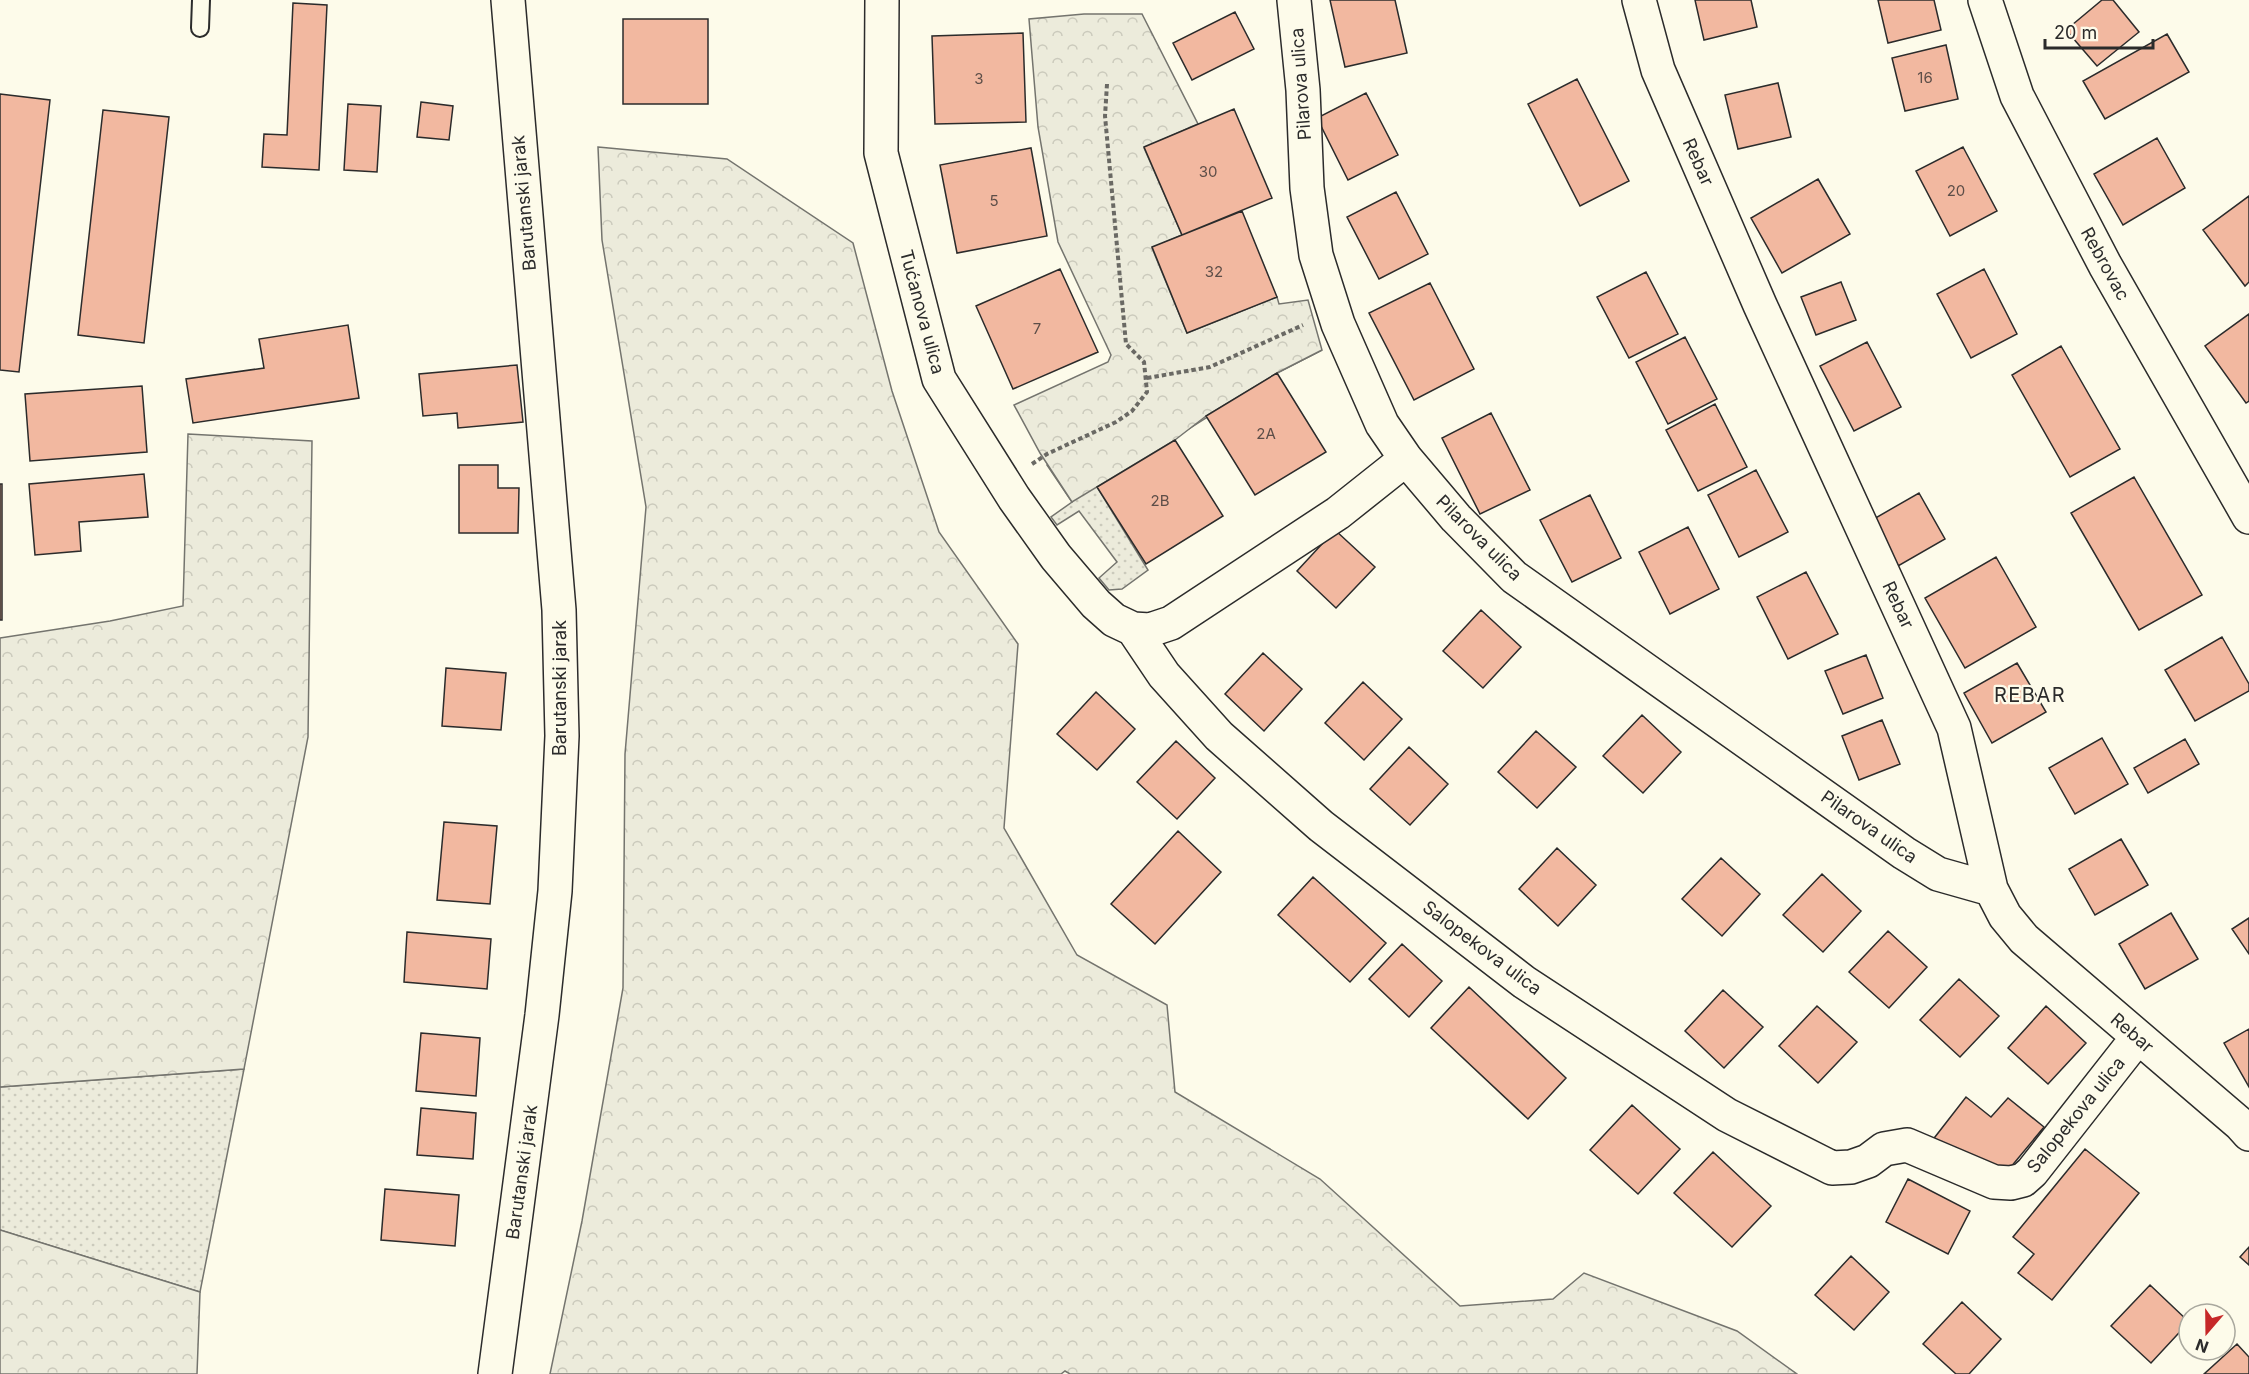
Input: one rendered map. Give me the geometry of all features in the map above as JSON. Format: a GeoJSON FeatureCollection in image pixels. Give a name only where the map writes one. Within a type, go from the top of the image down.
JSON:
{"type":"FeatureCollection","features":[{"type":"Feature","properties":{"kind":"street","name":"Barutanski jarak"},"geometry":{"type":"LineString","coordinates":[[495,1374],[545,993],[555,891],[562,736],[559,610],[508,0]]}},
{"type":"Feature","properties":{"kind":"street","name":"Tućanova ulica"},"geometry":{"type":"LineString","coordinates":[[882,0],[881,153],[939,379],[1014,498],[1056,557],[1096,604],[1114,620],[1133,629]]}},
{"type":"Feature","properties":{"kind":"street","name":"Pilarova ulica"},"geometry":{"type":"LineString","coordinates":[[1294,0],[1303,90],[1307,188],[1316,255],[1338,324],[1382,424],[1406,459],[1456,518],[1523,584],[1904,854],[1938,874],[1991,889]]}},
{"type":"Feature","properties":{"kind":"street","name":"Rebar"},"geometry":{"type":"LineString","coordinates":[[1639,0],[1658,70],[1760,305],[1954,728],[1991,889],[2005,916],[2024,939],[2249,1134]]}},
{"type":"Feature","properties":{"kind":"street","name":"Rebrovac"},"geometry":{"type":"LineString","coordinates":[[1985,0],[2017,96],[2105,266],[2246,502]]}},
{"type":"Feature","properties":{"kind":"street"},"geometry":{"type":"LineString","coordinates":[[1133,629],[1150,630],[1171,623],[1338,513],[1406,459]]}},
{"type":"Feature","properties":{"kind":"street","name":"Salopekova ulica"},"geometry":{"type":"LineString","coordinates":[[1133,629],[1164,675],[1219,736],[1321,826],[1524,982],[1727,1115],[1832,1168],[1851,1167],[1868,1161],[1884,1149],[1907,1145],[1994,1182],[2011,1183],[2023,1180],[2032,1172],[2138,1037]]}},
{"type":"Feature","properties":{"kind":"lane"},"geometry":{"type":"LineString","coordinates":[[200,28],[201,0]]}},
{"type":"Feature","properties":{"kind":"path"},"geometry":{"type":"LineString","coordinates":[[1047,454],[1116,422],[1132,411],[1147,392],[1143,362],[1126,344],[1105,116],[1107,84]]}},
{"type":"Feature","properties":{"kind":"path"},"geometry":{"type":"LineString","coordinates":[[1146,378],[1210,367],[1307,323]]}},
{"type":"Feature","properties":{"kind":"green space"},"geometry":{"type":"Polygon","coordinates":[[[1084,14],[1142,14],[1198,124],[1144,148],[1182,235],[1152,248],[1187,333],[1277,297],[1279,304],[1308,300],[1322,350],[1277,373],[1206,416],[1175,440],[1072,502],[1040,453],[1014,405],[1108,362],[1111,355],[1058,242],[1038,127],[1029,19],[1084,14]]]}},
{"type":"Feature","properties":{"kind":"green space"},"geometry":{"type":"Polygon","coordinates":[[[598,147],[727,159],[853,243],[892,391],[939,532],[1018,644],[1004,828],[1077,955],[1167,1005],[1175,1092],[1320,1179],[1460,1306],[1553,1299],[1584,1273],[1737,1331],[1797,1374],[1070,1374],[1065,1371],[1061,1374],[550,1374],[582,1221],[623,988],[625,754],[646,507],[602,240],[598,147]]]}},
{"type":"Feature","properties":{"kind":"green space"},"geometry":{"type":"Polygon","coordinates":[[[1322,350],[1277,373],[1097,487],[1148,570],[1122,589],[1109,590],[1099,578],[1117,562],[1079,511],[1057,525],[1051,517],[1072,502],[1047,465],[1086,445],[1322,350]]]}},
{"type":"Feature","properties":{"kind":"green space"},"geometry":{"type":"Polygon","coordinates":[[[188,434],[312,441],[308,737],[244,1069],[0,1087],[0,638],[110,621],[183,606],[188,434]]]}},
{"type":"Feature","properties":{"kind":"green space"},"geometry":{"type":"Polygon","coordinates":[[[244,1069],[200,1292],[0,1230],[0,1087],[244,1069]]]}},
{"type":"Feature","properties":{"kind":"green space"},"geometry":{"type":"Polygon","coordinates":[[[0,1230],[200,1292],[197,1374],[0,1374],[0,1230]]]}},
{"type":"Feature","properties":{"kind":"building"},"geometry":{"type":"Polygon","coordinates":[[[1330,0],[1395,0],[1407,53],[1345,67],[1330,0]]]}},
{"type":"Feature","properties":{"kind":"building"},"geometry":{"type":"Polygon","coordinates":[[[1695,0],[1751,0],[1757,27],[1704,40],[1695,0]]]}},
{"type":"Feature","properties":{"kind":"building"},"geometry":{"type":"Polygon","coordinates":[[[1878,0],[1934,0],[1941,30],[1888,43],[1878,0]]]}},
{"type":"Feature","properties":{"kind":"building"},"geometry":{"type":"Polygon","coordinates":[[[2102,0],[2113,0],[2139,32],[2097,66],[2066,30],[2102,0]]]}},
{"type":"Feature","properties":{"kind":"building"},"geometry":{"type":"Polygon","coordinates":[[[293,3],[327,5],[319,170],[262,167],[264,134],[287,135],[293,3]]]}},
{"type":"Feature","properties":{"kind":"building"},"geometry":{"type":"Polygon","coordinates":[[[1235,12],[1254,49],[1192,80],[1173,43],[1235,12]]]}},
{"type":"Feature","properties":{"kind":"building"},"geometry":{"type":"Polygon","coordinates":[[[623,19],[708,19],[708,104],[623,104],[623,19]]]}},
{"type":"Feature","properties":{"kind":"building"},"geometry":{"type":"Polygon","coordinates":[[[1023,33],[1026,122],[935,124],[932,36],[1023,33]]]}},
{"type":"Feature","properties":{"kind":"building"},"geometry":{"type":"Polygon","coordinates":[[[2167,34],[2189,72],[2105,119],[2083,81],[2167,34]]]}},
{"type":"Feature","properties":{"kind":"building"},"geometry":{"type":"Polygon","coordinates":[[[1946,45],[1958,99],[1905,111],[1892,58],[1946,45]]]}},
{"type":"Feature","properties":{"kind":"building"},"geometry":{"type":"Polygon","coordinates":[[[1577,79],[1629,181],[1580,206],[1528,104],[1577,79]]]}},
{"type":"Feature","properties":{"kind":"building"},"geometry":{"type":"Polygon","coordinates":[[[1778,83],[1791,137],[1738,149],[1725,95],[1778,83]]]}},
{"type":"Feature","properties":{"kind":"building"},"geometry":{"type":"Polygon","coordinates":[[[1366,93],[1398,155],[1348,180],[1317,118],[1366,93]]]}},
{"type":"Feature","properties":{"kind":"building"},"geometry":{"type":"Polygon","coordinates":[[[0,94],[50,100],[19,372],[0,370],[0,94]]]}},
{"type":"Feature","properties":{"kind":"building"},"geometry":{"type":"Polygon","coordinates":[[[421,102],[453,106],[449,140],[417,137],[421,102]]]}},
{"type":"Feature","properties":{"kind":"building"},"geometry":{"type":"Polygon","coordinates":[[[348,104],[381,106],[377,172],[344,170],[348,104]]]}},
{"type":"Feature","properties":{"kind":"building"},"geometry":{"type":"Polygon","coordinates":[[[1234,109],[1272,198],[1182,235],[1144,147],[1234,109]]]}},
{"type":"Feature","properties":{"kind":"building"},"geometry":{"type":"Polygon","coordinates":[[[103,110],[169,117],[144,343],[78,335],[103,110]]]}},
{"type":"Feature","properties":{"kind":"building"},"geometry":{"type":"Polygon","coordinates":[[[2157,138],[2185,188],[2123,225],[2094,174],[2157,138]]]}},
{"type":"Feature","properties":{"kind":"building"},"geometry":{"type":"Polygon","coordinates":[[[1963,147],[1997,211],[1950,236],[1916,171],[1963,147]]]}},
{"type":"Feature","properties":{"kind":"building"},"geometry":{"type":"Polygon","coordinates":[[[1031,148],[1047,236],[957,253],[940,165],[1031,148]]]}},
{"type":"Feature","properties":{"kind":"building"},"geometry":{"type":"Polygon","coordinates":[[[1818,179],[1850,234],[1782,273],[1751,218],[1818,179]]]}},
{"type":"Feature","properties":{"kind":"building"},"geometry":{"type":"Polygon","coordinates":[[[1396,192],[1428,254],[1379,279],[1347,217],[1396,192]]]}},
{"type":"Feature","properties":{"kind":"building"},"geometry":{"type":"Polygon","coordinates":[[[2249,196],[2249,282],[2245,286],[2203,230],[2249,196]]]}},
{"type":"Feature","properties":{"kind":"building"},"geometry":{"type":"Polygon","coordinates":[[[1242,211],[1277,297],[1187,333],[1152,247],[1242,211]]]}},
{"type":"Feature","properties":{"kind":"building"},"geometry":{"type":"Polygon","coordinates":[[[1060,269],[1098,352],[1013,389],[976,306],[1060,269]]]}},
{"type":"Feature","properties":{"kind":"building"},"geometry":{"type":"Polygon","coordinates":[[[1984,269],[2017,334],[1971,358],[1937,294],[1984,269]]]}},
{"type":"Feature","properties":{"kind":"building"},"geometry":{"type":"Polygon","coordinates":[[[1646,272],[1678,334],[1629,358],[1597,297],[1646,272]]]}},
{"type":"Feature","properties":{"kind":"building"},"geometry":{"type":"Polygon","coordinates":[[[1841,282],[1856,320],[1816,335],[1801,297],[1841,282]]]}},
{"type":"Feature","properties":{"kind":"building"},"geometry":{"type":"Polygon","coordinates":[[[1430,283],[1474,369],[1414,400],[1369,313],[1430,283]]]}},
{"type":"Feature","properties":{"kind":"building"},"geometry":{"type":"Polygon","coordinates":[[[2249,314],[2249,401],[2246,403],[2205,346],[2249,314]]]}},
{"type":"Feature","properties":{"kind":"building"},"geometry":{"type":"Polygon","coordinates":[[[348,325],[359,398],[193,423],[186,379],[264,368],[259,339],[348,325]]]}},
{"type":"Feature","properties":{"kind":"building"},"geometry":{"type":"Polygon","coordinates":[[[1685,337],[1717,399],[1668,424],[1636,362],[1685,337]]]}},
{"type":"Feature","properties":{"kind":"building"},"geometry":{"type":"Polygon","coordinates":[[[1867,342],[1901,407],[1854,431],[1820,366],[1867,342]]]}},
{"type":"Feature","properties":{"kind":"building"},"geometry":{"type":"Polygon","coordinates":[[[2061,346],[2120,449],[2070,477],[2012,375],[2061,346]]]}},
{"type":"Feature","properties":{"kind":"building"},"geometry":{"type":"Polygon","coordinates":[[[517,365],[523,422],[458,428],[457,413],[423,416],[419,374],[517,365]]]}},
{"type":"Feature","properties":{"kind":"building"},"geometry":{"type":"Polygon","coordinates":[[[1277,373],[1326,452],[1255,495],[1206,416],[1277,373]]]}},
{"type":"Feature","properties":{"kind":"building"},"geometry":{"type":"Polygon","coordinates":[[[142,386],[147,452],[30,461],[25,394],[142,386]]]}},
{"type":"Feature","properties":{"kind":"building"},"geometry":{"type":"Polygon","coordinates":[[[1715,404],[1747,467],[1698,491],[1666,430],[1715,404]]]}},
{"type":"Feature","properties":{"kind":"building"},"geometry":{"type":"Polygon","coordinates":[[[1491,413],[1530,490],[1480,514],[1442,438],[1491,413]]]}},
{"type":"Feature","properties":{"kind":"building"},"geometry":{"type":"Polygon","coordinates":[[[1175,440],[1223,516],[1146,564],[1097,487],[1175,440]]]}},
{"type":"Feature","properties":{"kind":"building"},"geometry":{"type":"Polygon","coordinates":[[[459,465],[498,465],[498,488],[519,488],[518,533],[459,533],[459,465]]]}},
{"type":"Feature","properties":{"kind":"building"},"geometry":{"type":"Polygon","coordinates":[[[1756,470],[1788,532],[1739,557],[1708,495],[1756,470]]]}},
{"type":"Feature","properties":{"kind":"building"},"geometry":{"type":"Polygon","coordinates":[[[144,474],[148,517],[79,522],[81,551],[35,555],[29,484],[144,474]]]}},
{"type":"Feature","properties":{"kind":"building"},"geometry":{"type":"Polygon","coordinates":[[[2134,477],[2202,595],[2139,630],[2071,513],[2134,477]]]}},
{"type":"Feature","properties":{"kind":"building"},"geometry":{"type":"Polygon","coordinates":[[[0,484],[2,484],[2,620],[0,620],[0,484]]]}},
{"type":"Feature","properties":{"kind":"building"},"geometry":{"type":"Polygon","coordinates":[[[1919,493],[1945,539],[1898,566],[1872,520],[1919,493]]]}},
{"type":"Feature","properties":{"kind":"building"},"geometry":{"type":"Polygon","coordinates":[[[1590,495],[1621,558],[1572,582],[1540,520],[1590,495]]]}},
{"type":"Feature","properties":{"kind":"building"},"geometry":{"type":"Polygon","coordinates":[[[1688,527],[1719,589],[1670,614],[1639,552],[1688,527]]]}},
{"type":"Feature","properties":{"kind":"building"},"geometry":{"type":"Polygon","coordinates":[[[1335,530],[1375,567],[1336,608],[1297,571],[1335,530]]]}},
{"type":"Feature","properties":{"kind":"building"},"geometry":{"type":"Polygon","coordinates":[[[1996,557],[2036,627],[1965,668],[1925,598],[1996,557]]]}},
{"type":"Feature","properties":{"kind":"building"},"geometry":{"type":"Polygon","coordinates":[[[1806,572],[1838,634],[1788,659],[1757,597],[1806,572]]]}},
{"type":"Feature","properties":{"kind":"building"},"geometry":{"type":"Polygon","coordinates":[[[1481,610],[1521,647],[1483,688],[1443,651],[1481,610]]]}},
{"type":"Feature","properties":{"kind":"building"},"geometry":{"type":"Polygon","coordinates":[[[2222,637],[2249,684],[2249,691],[2195,721],[2165,670],[2222,637]]]}},
{"type":"Feature","properties":{"kind":"building"},"geometry":{"type":"Polygon","coordinates":[[[1263,653],[1302,689],[1264,731],[1225,694],[1263,653]]]}},
{"type":"Feature","properties":{"kind":"building"},"geometry":{"type":"Polygon","coordinates":[[[1866,655],[1883,698],[1843,714],[1825,671],[1866,655]]]}},
{"type":"Feature","properties":{"kind":"building"},"geometry":{"type":"Polygon","coordinates":[[[2017,663],[2046,712],[1992,743],[1964,693],[2017,663]]]}},
{"type":"Feature","properties":{"kind":"building"},"geometry":{"type":"Polygon","coordinates":[[[446,668],[506,673],[501,730],[442,726],[446,668]]]}},
{"type":"Feature","properties":{"kind":"building"},"geometry":{"type":"Polygon","coordinates":[[[1363,682],[1402,719],[1364,760],[1325,723],[1363,682]]]}},
{"type":"Feature","properties":{"kind":"building"},"geometry":{"type":"Polygon","coordinates":[[[1096,692],[1135,729],[1097,770],[1057,734],[1096,692]]]}},
{"type":"Feature","properties":{"kind":"building"},"geometry":{"type":"Polygon","coordinates":[[[1642,715],[1681,752],[1643,793],[1603,756],[1642,715]]]}},
{"type":"Feature","properties":{"kind":"building"},"geometry":{"type":"Polygon","coordinates":[[[1882,720],[1900,764],[1859,780],[1842,736],[1882,720]]]}},
{"type":"Feature","properties":{"kind":"building"},"geometry":{"type":"Polygon","coordinates":[[[1536,731],[1576,767],[1537,808],[1498,772],[1536,731]]]}},
{"type":"Feature","properties":{"kind":"building"},"geometry":{"type":"Polygon","coordinates":[[[2102,738],[2128,784],[2075,814],[2049,768],[2102,738]]]}},
{"type":"Feature","properties":{"kind":"building"},"geometry":{"type":"Polygon","coordinates":[[[2185,739],[2199,764],[2148,793],[2134,768],[2185,739]]]}},
{"type":"Feature","properties":{"kind":"building"},"geometry":{"type":"Polygon","coordinates":[[[1176,741],[1215,778],[1177,819],[1137,782],[1176,741]]]}},
{"type":"Feature","properties":{"kind":"building"},"geometry":{"type":"Polygon","coordinates":[[[1409,747],[1448,784],[1410,825],[1370,789],[1409,747]]]}},
{"type":"Feature","properties":{"kind":"building"},"geometry":{"type":"Polygon","coordinates":[[[444,822],[497,826],[490,904],[437,900],[444,822]]]}},
{"type":"Feature","properties":{"kind":"building"},"geometry":{"type":"Polygon","coordinates":[[[1178,831],[1221,872],[1155,944],[1111,904],[1178,831]]]}},
{"type":"Feature","properties":{"kind":"building"},"geometry":{"type":"Polygon","coordinates":[[[2121,839],[2148,885],[2095,915],[2069,869],[2121,839]]]}},
{"type":"Feature","properties":{"kind":"building"},"geometry":{"type":"Polygon","coordinates":[[[1557,848],[1596,885],[1558,926],[1519,889],[1557,848]]]}},
{"type":"Feature","properties":{"kind":"building"},"geometry":{"type":"Polygon","coordinates":[[[1721,858],[1760,894],[1722,936],[1682,899],[1721,858]]]}},
{"type":"Feature","properties":{"kind":"building"},"geometry":{"type":"Polygon","coordinates":[[[1822,874],[1861,911],[1823,952],[1783,915],[1822,874]]]}},
{"type":"Feature","properties":{"kind":"building"},"geometry":{"type":"Polygon","coordinates":[[[1313,877],[1386,943],[1350,982],[1278,915],[1313,877]]]}},
{"type":"Feature","properties":{"kind":"building"},"geometry":{"type":"Polygon","coordinates":[[[2171,913],[2198,959],[2145,989],[2119,944],[2171,913]]]}},
{"type":"Feature","properties":{"kind":"building"},"geometry":{"type":"Polygon","coordinates":[[[2249,918],[2249,954],[2232,929],[2249,918]]]}},
{"type":"Feature","properties":{"kind":"building"},"geometry":{"type":"Polygon","coordinates":[[[1888,931],[1927,967],[1889,1008],[1849,972],[1888,931]]]}},
{"type":"Feature","properties":{"kind":"building"},"geometry":{"type":"Polygon","coordinates":[[[407,932],[491,939],[487,989],[404,982],[407,932]]]}},
{"type":"Feature","properties":{"kind":"building"},"geometry":{"type":"Polygon","coordinates":[[[1402,944],[1442,981],[1409,1017],[1369,979],[1402,944]]]}},
{"type":"Feature","properties":{"kind":"building"},"geometry":{"type":"Polygon","coordinates":[[[1959,979],[1999,1016],[1960,1057],[1920,1020],[1959,979]]]}},
{"type":"Feature","properties":{"kind":"building"},"geometry":{"type":"Polygon","coordinates":[[[1469,987],[1566,1078],[1528,1119],[1431,1028],[1469,987]]]}},
{"type":"Feature","properties":{"kind":"building"},"geometry":{"type":"Polygon","coordinates":[[[1723,990],[1763,1027],[1724,1068],[1685,1031],[1723,990]]]}},
{"type":"Feature","properties":{"kind":"building"},"geometry":{"type":"Polygon","coordinates":[[[1817,1006],[1857,1042],[1818,1083],[1779,1046],[1817,1006]]]}},
{"type":"Feature","properties":{"kind":"building"},"geometry":{"type":"Polygon","coordinates":[[[2046,1006],[2086,1043],[2048,1084],[2008,1048],[2046,1006]]]}},
{"type":"Feature","properties":{"kind":"building"},"geometry":{"type":"Polygon","coordinates":[[[2249,1029],[2249,1087],[2224,1043],[2249,1029]]]}},
{"type":"Feature","properties":{"kind":"building"},"geometry":{"type":"Polygon","coordinates":[[[421,1033],[480,1038],[476,1096],[416,1091],[421,1033]]]}},
{"type":"Feature","properties":{"kind":"building"},"geometry":{"type":"Polygon","coordinates":[[[1966,1097],[1991,1117],[2008,1098],[2044,1127],[2005,1174],[1928,1146],[1966,1097]]]}},
{"type":"Feature","properties":{"kind":"building"},"geometry":{"type":"Polygon","coordinates":[[[1632,1105],[1680,1149],[1638,1194],[1590,1150],[1632,1105]]]}},
{"type":"Feature","properties":{"kind":"building"},"geometry":{"type":"Polygon","coordinates":[[[421,1108],[476,1113],[473,1159],[417,1155],[421,1108]]]}},
{"type":"Feature","properties":{"kind":"building"},"geometry":{"type":"Polygon","coordinates":[[[2085,1149],[2139,1193],[2052,1300],[2018,1273],[2034,1254],[2013,1237],[2085,1149]]]}},
{"type":"Feature","properties":{"kind":"building"},"geometry":{"type":"Polygon","coordinates":[[[1713,1152],[1771,1206],[1732,1247],[1674,1193],[1713,1152]]]}},
{"type":"Feature","properties":{"kind":"building"},"geometry":{"type":"Polygon","coordinates":[[[1908,1179],[1970,1211],[1948,1254],[1886,1222],[1908,1179]]]}},
{"type":"Feature","properties":{"kind":"building"},"geometry":{"type":"Polygon","coordinates":[[[385,1189],[459,1195],[455,1246],[381,1240],[385,1189]]]}},
{"type":"Feature","properties":{"kind":"building"},"geometry":{"type":"Polygon","coordinates":[[[2249,1247],[2249,1265],[2240,1257],[2249,1247]]]}},
{"type":"Feature","properties":{"kind":"building"},"geometry":{"type":"Polygon","coordinates":[[[1851,1256],[1889,1292],[1854,1330],[1815,1295],[1851,1256]]]}},
{"type":"Feature","properties":{"kind":"building"},"geometry":{"type":"Polygon","coordinates":[[[2150,1285],[2177,1311],[2177,1335],[2151,1363],[2111,1326],[2150,1285]]]}},
{"type":"Feature","properties":{"kind":"building"},"geometry":{"type":"Polygon","coordinates":[[[1962,1302],[2001,1339],[1969,1374],[1956,1374],[1923,1344],[1962,1302]]]}},
{"type":"Feature","properties":{"kind":"building"},"geometry":{"type":"Polygon","coordinates":[[[2237,1344],[2249,1357],[2249,1374],[2204,1374],[2217,1362],[2237,1362],[2237,1344]]]}},
{"type":"Feature","properties":{"kind":"district","name":"REBAR"},"geometry":{"type":"Point","coordinates":[2030,695]}}]}
